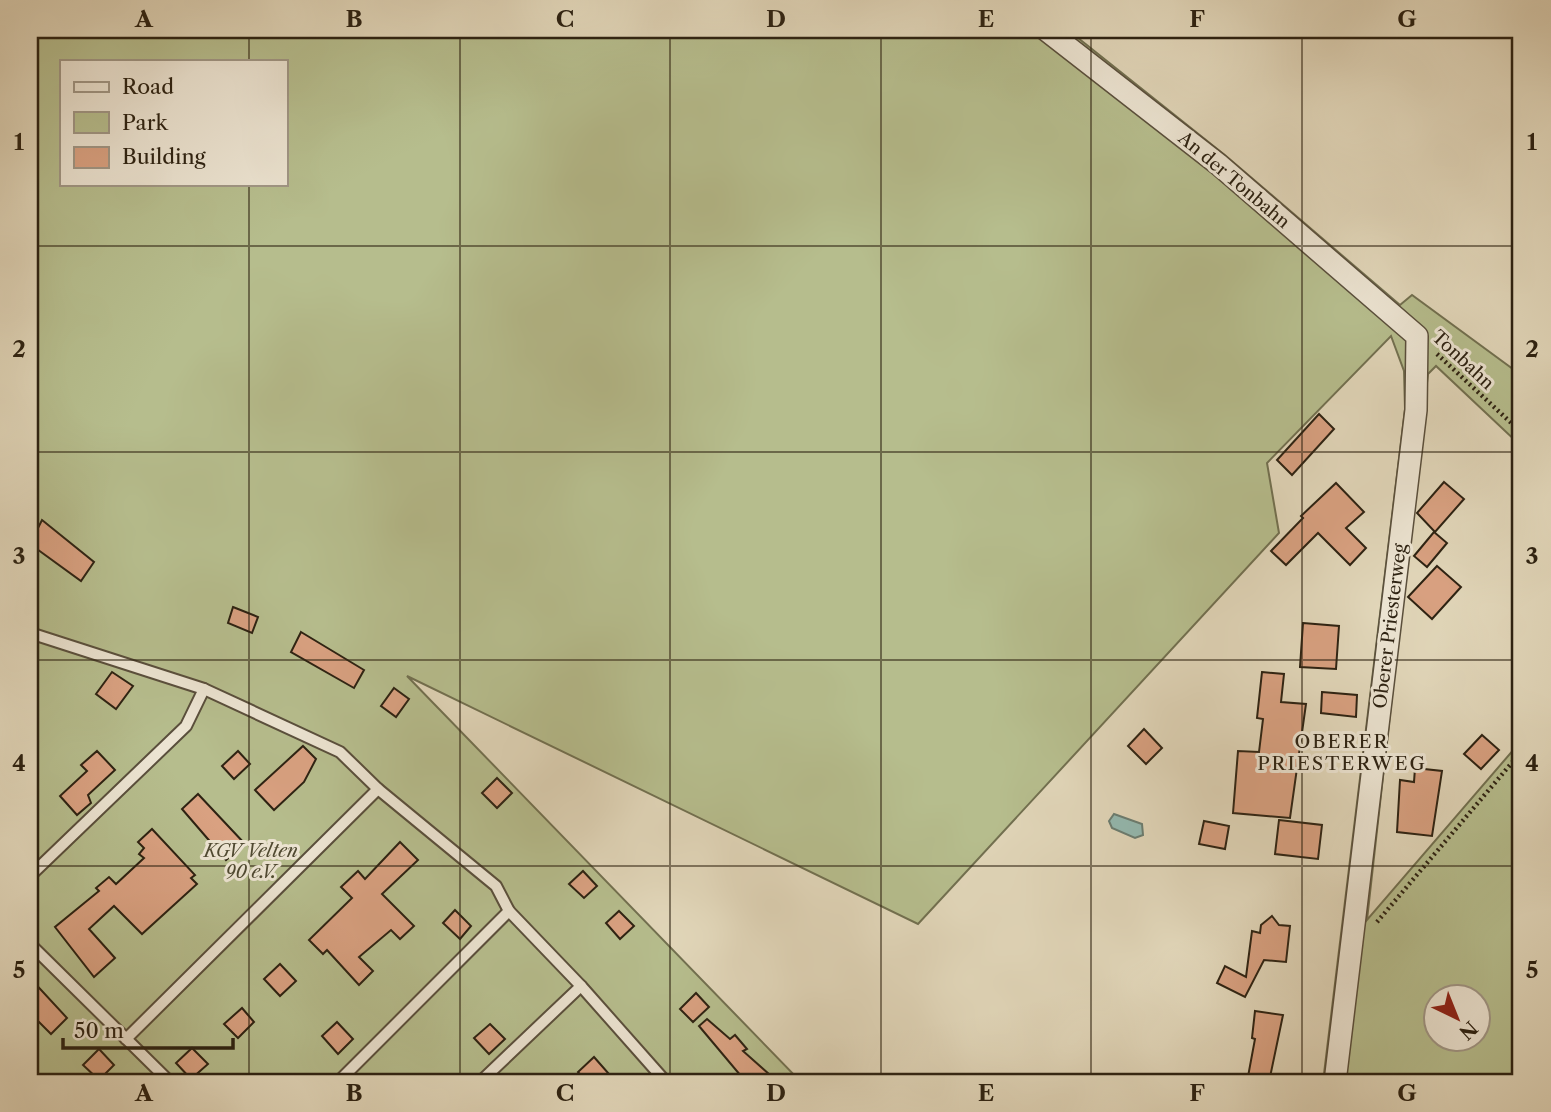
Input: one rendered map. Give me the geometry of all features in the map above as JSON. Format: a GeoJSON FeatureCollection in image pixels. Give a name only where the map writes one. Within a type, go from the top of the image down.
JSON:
{"type":"FeatureCollection","features":[{"type":"Feature","properties":{"kind":"street","name":"An der Tonbahn"},"geometry":{"type":"LineString","coordinates":[[1046,30],[1218,164],[1417,336]]}},
{"type":"Feature","properties":{"kind":"street","name":"Oberer Priesterweg"},"geometry":{"type":"LineString","coordinates":[[1335,1082],[1416,410],[1417,336]]}},
{"type":"Feature","properties":{"kind":"lane"},"geometry":{"type":"LineString","coordinates":[[30,633],[204,689],[340,752],[378,789],[496,886],[509,911],[581,986],[666,1082]]}},
{"type":"Feature","properties":{"kind":"lane"},"geometry":{"type":"LineString","coordinates":[[30,876],[186,726],[204,689]]}},
{"type":"Feature","properties":{"kind":"lane"},"geometry":{"type":"LineString","coordinates":[[126,1039],[378,789]]}},
{"type":"Feature","properties":{"kind":"lane"},"geometry":{"type":"LineString","coordinates":[[338,1082],[509,911]]}},
{"type":"Feature","properties":{"kind":"lane"},"geometry":{"type":"LineString","coordinates":[[30,944],[170,1082]]}},
{"type":"Feature","properties":{"kind":"lane"},"geometry":{"type":"LineString","coordinates":[[480,1082],[581,986]]}},
{"type":"Feature","properties":{"kind":"path","name":"Tonbahn"},"geometry":{"type":"LineString","coordinates":[[1417,336],[1521,432]]}},
{"type":"Feature","properties":{"kind":"path"},"geometry":{"type":"LineString","coordinates":[[1350,954],[1521,752]]}},
{"type":"Feature","properties":{"kind":"green space","name":"KGV Velten 90 e.V."},"geometry":{"type":"Polygon","coordinates":[[[30,30],[1068,30],[1226,156],[1400,305],[1412,295],[1521,375],[1521,446],[1436,366],[1428,374],[1367,920],[1521,741],[1521,1082],[1323,1082],[1405,409],[1404,371],[1391,336],[1267,463],[1279,533],[918,924],[407,676],[801,1082],[30,1082],[30,30]]]}},
{"type":"Feature","properties":{"kind":"water"},"geometry":{"type":"Polygon","coordinates":[[[1114,814],[1142,824],[1143,835],[1135,838],[1112,828],[1109,821],[1114,814]]]}},
{"type":"Feature","properties":{"kind":"building"},"geometry":{"type":"Polygon","coordinates":[[[1319,414],[1334,429],[1292,475],[1277,460],[1319,414]]]}},
{"type":"Feature","properties":{"kind":"building"},"geometry":{"type":"Polygon","coordinates":[[[1444,482],[1464,499],[1435,532],[1417,513],[1444,482]]]}},
{"type":"Feature","properties":{"kind":"building"},"geometry":{"type":"Polygon","coordinates":[[[1336,483],[1364,512],[1346,528],[1366,548],[1350,565],[1318,533],[1286,565],[1271,551],[1303,518],[1301,516],[1336,483]]]}},
{"type":"Feature","properties":{"kind":"building"},"geometry":{"type":"Polygon","coordinates":[[[42,520],[94,562],[81,581],[30,544],[42,520]]]}},
{"type":"Feature","properties":{"kind":"building"},"geometry":{"type":"Polygon","coordinates":[[[1434,532],[1447,543],[1427,567],[1414,556],[1434,532]]]}},
{"type":"Feature","properties":{"kind":"building"},"geometry":{"type":"Polygon","coordinates":[[[1437,566],[1461,587],[1432,619],[1408,597],[1437,566]]]}},
{"type":"Feature","properties":{"kind":"building"},"geometry":{"type":"Polygon","coordinates":[[[233,607],[258,617],[252,633],[228,623],[233,607]]]}},
{"type":"Feature","properties":{"kind":"building"},"geometry":{"type":"Polygon","coordinates":[[[1303,623],[1339,626],[1336,669],[1300,667],[1303,623]]]}},
{"type":"Feature","properties":{"kind":"building"},"geometry":{"type":"Polygon","coordinates":[[[301,632],[364,670],[354,688],[291,652],[301,632]]]}},
{"type":"Feature","properties":{"kind":"building"},"geometry":{"type":"Polygon","coordinates":[[[112,672],[133,686],[116,709],[96,694],[112,672]]]}},
{"type":"Feature","properties":{"kind":"building"},"geometry":{"type":"Polygon","coordinates":[[[1262,672],[1284,674],[1281,702],[1306,704],[1290,818],[1233,813],[1238,751],[1259,752],[1263,719],[1257,718],[1262,672]]]}},
{"type":"Feature","properties":{"kind":"building"},"geometry":{"type":"Polygon","coordinates":[[[394,688],[409,699],[396,717],[381,706],[394,688]]]}},
{"type":"Feature","properties":{"kind":"building"},"geometry":{"type":"Polygon","coordinates":[[[1322,692],[1357,695],[1356,717],[1321,713],[1322,692]]]}},
{"type":"Feature","properties":{"kind":"building"},"geometry":{"type":"Polygon","coordinates":[[[1144,729],[1162,748],[1146,764],[1128,746],[1144,729]]]}},
{"type":"Feature","properties":{"kind":"building"},"geometry":{"type":"Polygon","coordinates":[[[1482,735],[1499,750],[1481,769],[1464,754],[1482,735]]]}},
{"type":"Feature","properties":{"kind":"building"},"geometry":{"type":"Polygon","coordinates":[[[303,746],[316,759],[304,782],[274,810],[255,790],[303,746]]]}},
{"type":"Feature","properties":{"kind":"building"},"geometry":{"type":"Polygon","coordinates":[[[97,751],[115,770],[88,795],[91,803],[77,815],[60,796],[87,771],[81,765],[97,751]]]}},
{"type":"Feature","properties":{"kind":"building"},"geometry":{"type":"Polygon","coordinates":[[[238,751],[250,764],[234,779],[222,766],[238,751]]]}},
{"type":"Feature","properties":{"kind":"building"},"geometry":{"type":"Polygon","coordinates":[[[1415,768],[1442,771],[1432,836],[1397,832],[1400,780],[1414,782],[1415,768]]]}},
{"type":"Feature","properties":{"kind":"building"},"geometry":{"type":"Polygon","coordinates":[[[497,778],[512,793],[497,808],[482,793],[497,778]]]}},
{"type":"Feature","properties":{"kind":"building"},"geometry":{"type":"Polygon","coordinates":[[[198,794],[245,844],[226,860],[182,809],[198,794]]]}},
{"type":"Feature","properties":{"kind":"building"},"geometry":{"type":"Polygon","coordinates":[[[1279,820],[1322,825],[1318,859],[1275,854],[1279,820]]]}},
{"type":"Feature","properties":{"kind":"building"},"geometry":{"type":"Polygon","coordinates":[[[1204,821],[1229,826],[1225,849],[1199,844],[1204,821]]]}},
{"type":"Feature","properties":{"kind":"building"},"geometry":{"type":"Polygon","coordinates":[[[152,829],[195,875],[191,878],[197,884],[142,934],[114,906],[89,929],[115,958],[94,977],[55,927],[99,891],[96,888],[109,877],[116,884],[144,858],[139,854],[144,848],[138,842],[152,829]]]}},
{"type":"Feature","properties":{"kind":"building"},"geometry":{"type":"Polygon","coordinates":[[[400,842],[418,860],[382,894],[414,926],[400,939],[391,930],[359,957],[373,971],[359,985],[327,950],[323,954],[309,940],[352,898],[341,887],[358,871],[365,879],[400,842]]]}},
{"type":"Feature","properties":{"kind":"building"},"geometry":{"type":"Polygon","coordinates":[[[583,871],[597,886],[584,898],[569,884],[583,871]]]}},
{"type":"Feature","properties":{"kind":"building"},"geometry":{"type":"Polygon","coordinates":[[[455,910],[471,926],[460,939],[443,923],[455,910]]]}},
{"type":"Feature","properties":{"kind":"building"},"geometry":{"type":"Polygon","coordinates":[[[619,911],[634,926],[620,939],[606,923],[619,911]]]}},
{"type":"Feature","properties":{"kind":"building"},"geometry":{"type":"Polygon","coordinates":[[[1272,916],[1279,925],[1290,926],[1286,962],[1264,960],[1245,997],[1217,983],[1225,966],[1246,977],[1252,931],[1260,933],[1261,925],[1272,916]]]}},
{"type":"Feature","properties":{"kind":"building"},"geometry":{"type":"Polygon","coordinates":[[[280,964],[296,981],[280,996],[264,979],[280,964]]]}},
{"type":"Feature","properties":{"kind":"building"},"geometry":{"type":"Polygon","coordinates":[[[30,978],[67,1018],[51,1034],[30,1013],[30,978]]]}},
{"type":"Feature","properties":{"kind":"building"},"geometry":{"type":"Polygon","coordinates":[[[696,993],[709,1007],[693,1022],[680,1009],[696,993]]]}},
{"type":"Feature","properties":{"kind":"building"},"geometry":{"type":"Polygon","coordinates":[[[242,1008],[254,1022],[238,1038],[224,1024],[242,1008]]]}},
{"type":"Feature","properties":{"kind":"building"},"geometry":{"type":"Polygon","coordinates":[[[1255,1011],[1283,1015],[1269,1082],[1247,1082],[1255,1039],[1252,1038],[1255,1011]]]}},
{"type":"Feature","properties":{"kind":"building"},"geometry":{"type":"Polygon","coordinates":[[[707,1019],[730,1039],[735,1035],[747,1049],[743,1051],[778,1082],[746,1082],[699,1026],[707,1019]]]}},
{"type":"Feature","properties":{"kind":"building"},"geometry":{"type":"Polygon","coordinates":[[[337,1022],[353,1039],[338,1054],[322,1036],[337,1022]]]}},
{"type":"Feature","properties":{"kind":"building"},"geometry":{"type":"Polygon","coordinates":[[[490,1024],[505,1039],[489,1054],[474,1038],[490,1024]]]}},
{"type":"Feature","properties":{"kind":"building"},"geometry":{"type":"Polygon","coordinates":[[[192,1048],[208,1064],[191,1079],[176,1063],[192,1048]]]}},
{"type":"Feature","properties":{"kind":"building"},"geometry":{"type":"Polygon","coordinates":[[[99,1049],[114,1065],[99,1080],[83,1065],[99,1049]]]}},
{"type":"Feature","properties":{"kind":"building"},"geometry":{"type":"Polygon","coordinates":[[[594,1057],[616,1082],[587,1082],[578,1072],[594,1057]]]}},
{"type":"Feature","properties":{"kind":"district","name":"OBERER PRIESTERWEG"},"geometry":{"type":"Point","coordinates":[1342,752]}}]}
